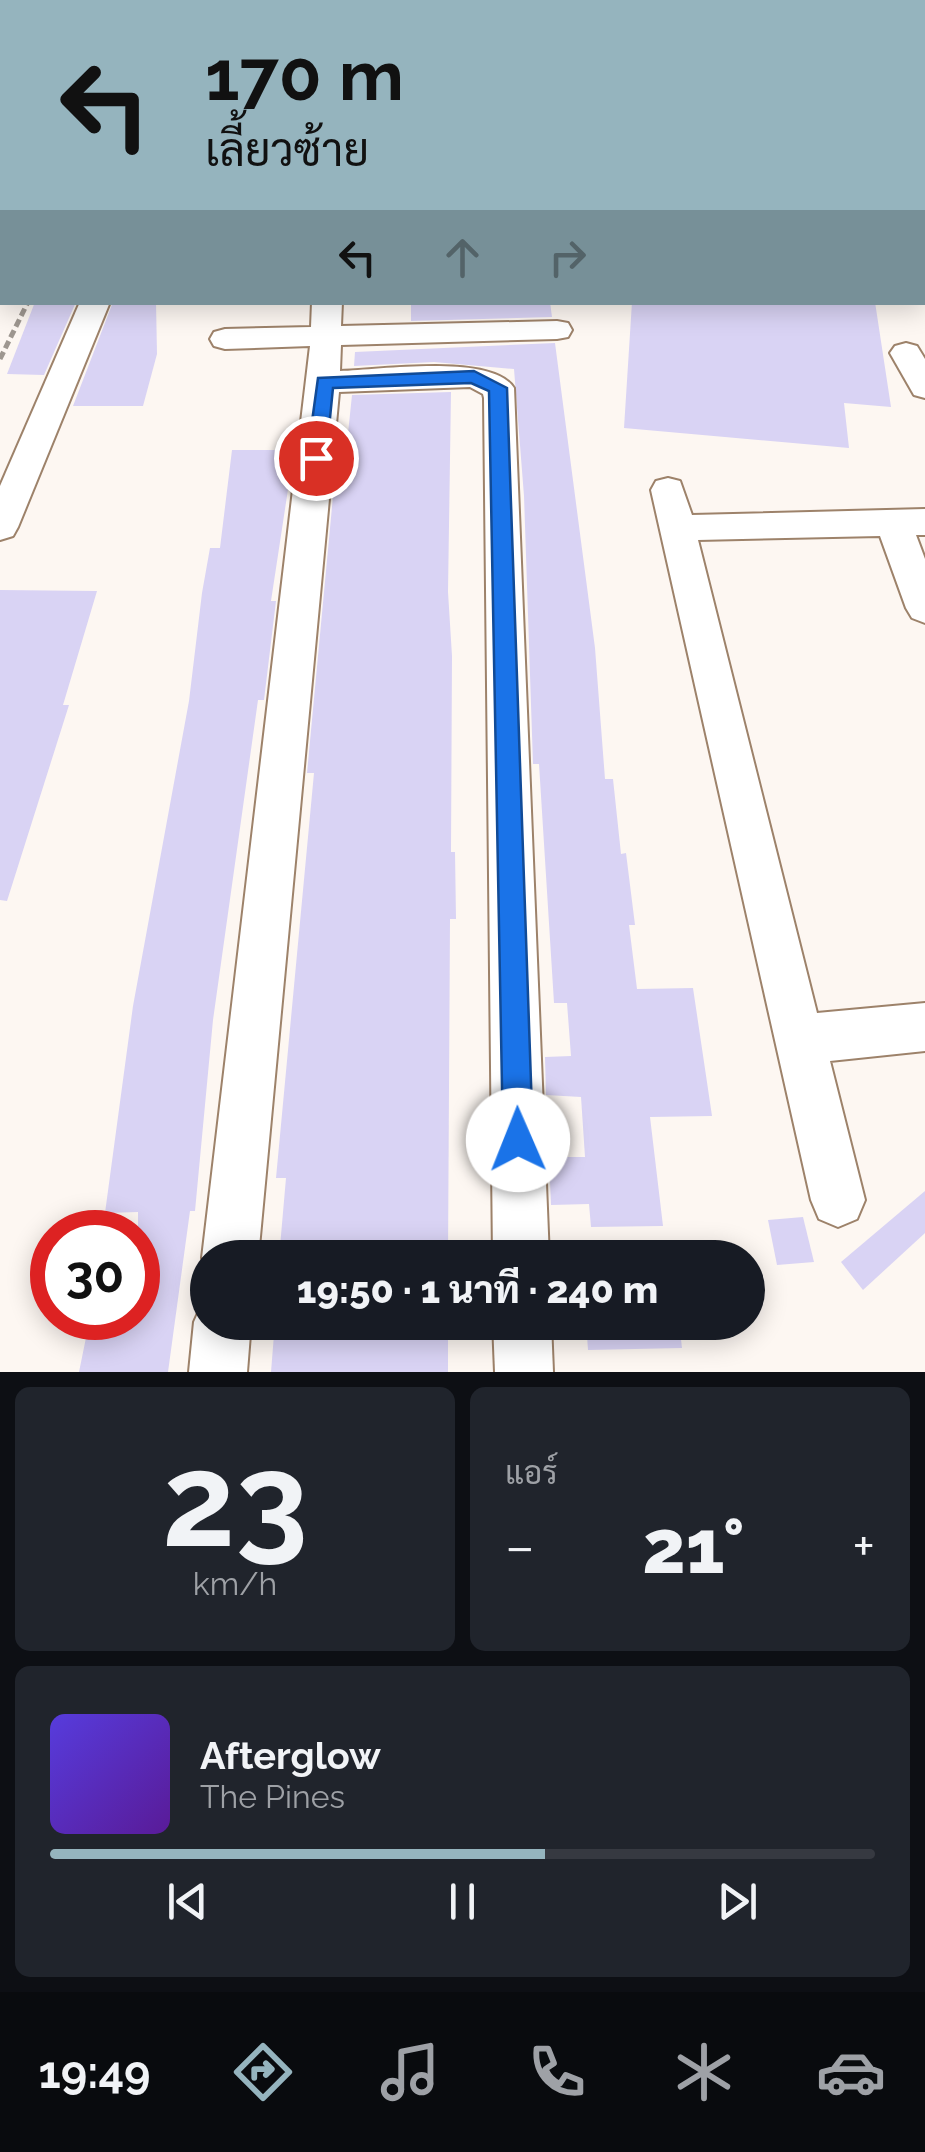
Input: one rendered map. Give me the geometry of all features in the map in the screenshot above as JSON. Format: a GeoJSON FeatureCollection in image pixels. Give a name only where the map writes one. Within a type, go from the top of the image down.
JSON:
{"type":"FeatureCollection","features":[{"type":"Feature","properties":{"kind":"street"},"geometry":{"type":"LineString","coordinates":[[0,527],[94,305]]}},
{"type":"Feature","properties":{"kind":"street"},"geometry":{"type":"LineString","coordinates":[[232,1240],[324,382],[327,305]]}},
{"type":"Feature","properties":{"kind":"street"},"geometry":{"type":"LineString","coordinates":[[225,340],[557,330]]}},
{"type":"Feature","properties":{"kind":"street"},"geometry":{"type":"LineString","coordinates":[[906,354],[925,388]]}},
{"type":"Feature","properties":{"kind":"street"},"geometry":{"type":"LineString","coordinates":[[324,382],[474,377],[498,388],[521,1240]]}},
{"type":"Feature","properties":{"kind":"street"},"geometry":{"type":"LineString","coordinates":[[838,1200],[672,509],[909,522],[925,608]]}},
{"type":"Feature","properties":{"kind":"street"},"geometry":{"type":"LineString","coordinates":[[799,1039],[925,1026]]}},
{"type":"Feature","properties":{"kind":"street"},"geometry":{"type":"LineString","coordinates":[[218,1372],[222,1340]]}},
{"type":"Feature","properties":{"kind":"street"},"geometry":{"type":"LineString","coordinates":[[523,1340],[524,1372]]}},
{"type":"Feature","properties":{"kind":"path"},"geometry":{"type":"LineString","coordinates":[[0,359],[27,305]]}},
{"type":"Feature","properties":{"kind":"building"},"geometry":{"type":"Polygon","coordinates":[[[34,305],[75,305],[44,375],[7,374],[34,305]]]}},
{"type":"Feature","properties":{"kind":"building"},"geometry":{"type":"Polygon","coordinates":[[[112,305],[156,305],[157,354],[143,406],[73,406],[112,305]]]}},
{"type":"Feature","properties":{"kind":"building"},"geometry":{"type":"Polygon","coordinates":[[[411,305],[550,305],[552,317],[411,321],[411,305]]]}},
{"type":"Feature","properties":{"kind":"building"},"geometry":{"type":"Polygon","coordinates":[[[632,305],[875,305],[891,407],[844,403],[849,448],[624,428],[632,305]]]}},
{"type":"Feature","properties":{"kind":"building"},"geometry":{"type":"Polygon","coordinates":[[[555,343],[595,648],[605,779],[613,779],[621,854],[626,853],[635,925],[629,925],[637,989],[693,988],[712,1116],[650,1117],[663,1226],[591,1227],[589,1204],[551,1205],[549,1157],[585,1157],[581,1097],[546,1095],[545,1057],[571,1056],[567,1003],[554,1003],[539,764],[533,764],[524,496],[514,369],[434,362],[354,366],[355,352],[555,343]]]}},
{"type":"Feature","properties":{"kind":"building"},"geometry":{"type":"Polygon","coordinates":[[[451,392],[448,592],[452,656],[451,852],[455,852],[456,919],[450,919],[448,1240],[281,1240],[286,1178],[276,1178],[314,773],[307,773],[338,443],[347,443],[352,395],[451,392]]]}},
{"type":"Feature","properties":{"kind":"building"},"geometry":{"type":"Polygon","coordinates":[[[232,450],[294,450],[271,601],[276,601],[264,700],[258,700],[213,1020],[195,1211],[190,1211],[168,1372],[79,1372],[86,1340],[160,1340],[160,1210],[105,1210],[133,1006],[189,701],[202,593],[210,548],[220,548],[232,450]]]}},
{"type":"Feature","properties":{"kind":"building"},"geometry":{"type":"Polygon","coordinates":[[[0,590],[97,591],[63,705],[69,705],[7,901],[0,900],[0,590]]]}},
{"type":"Feature","properties":{"kind":"building"},"geometry":{"type":"Polygon","coordinates":[[[925,1191],[925,1233],[863,1290],[841,1262],[925,1191]]]}},
{"type":"Feature","properties":{"kind":"building"},"geometry":{"type":"Polygon","coordinates":[[[803,1217],[814,1262],[777,1265],[768,1220],[803,1217]]]}},
{"type":"Feature","properties":{"kind":"building"},"geometry":{"type":"Polygon","coordinates":[[[274,1340],[448,1340],[448,1372],[271,1372],[274,1340]]]}},
{"type":"Feature","properties":{"kind":"building"},"geometry":{"type":"Polygon","coordinates":[[[587,1340],[681,1340],[682,1348],[588,1350],[587,1340]]]}},
{"type":"Feature","properties":{"kind":"route"},"geometry":{"type":"LineString","coordinates":[[316,458],[324,382],[474,377],[498,388],[518,1140]]}}]}
